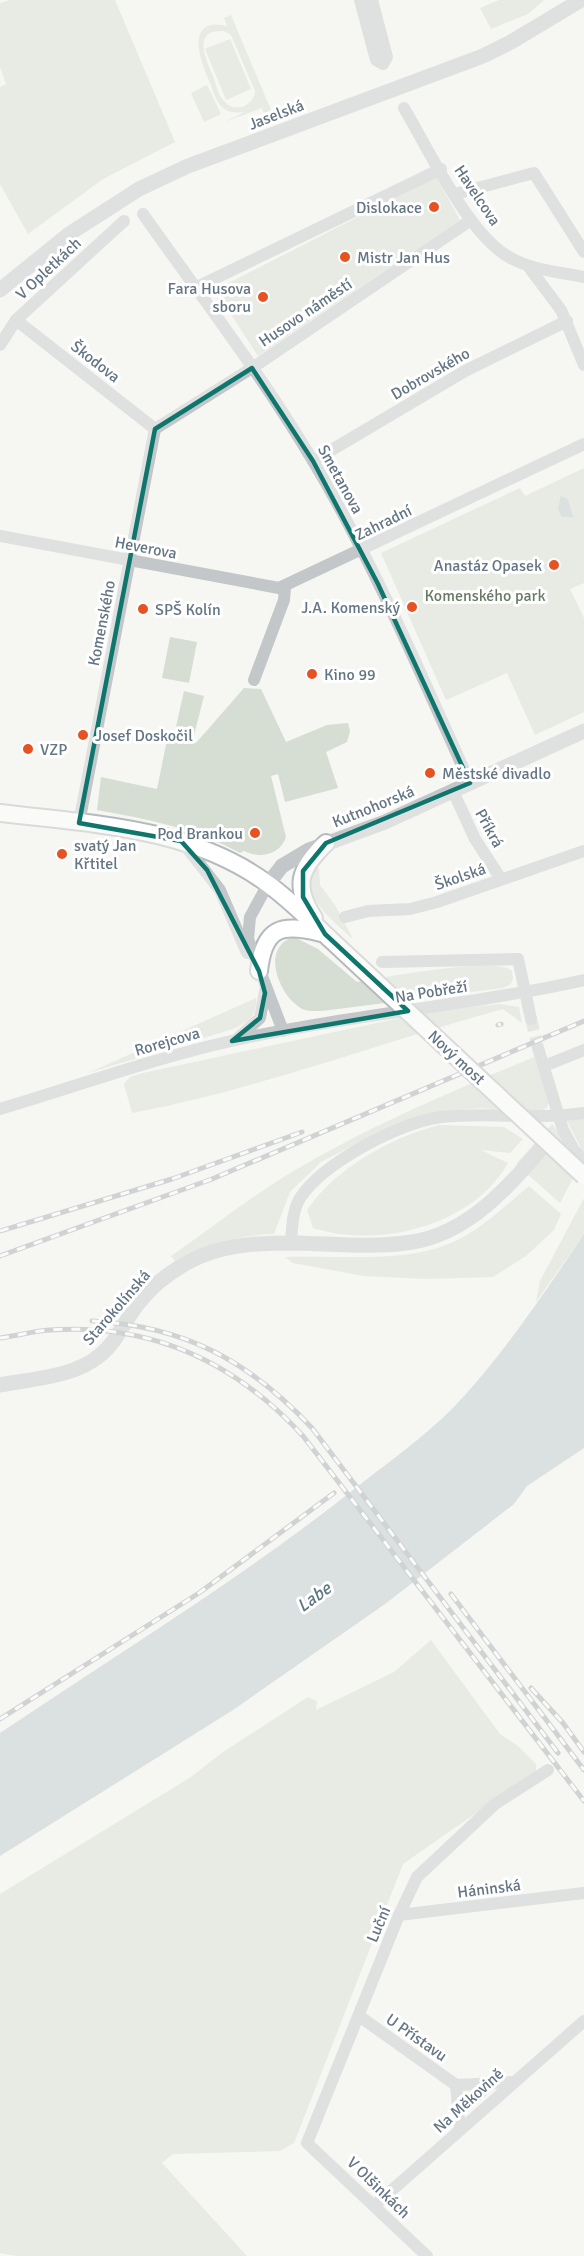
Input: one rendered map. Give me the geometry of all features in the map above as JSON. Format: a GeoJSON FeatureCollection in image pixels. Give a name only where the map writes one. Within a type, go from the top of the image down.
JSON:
{"type":"FeatureCollection","features":[{"type":"Feature","properties":{"kind":"main road"},"geometry":{"type":"LineString","coordinates":[[0,813],[141,831],[181,841],[224,859],[268,884],[328,936]]}},
{"type":"Feature","properties":{"kind":"main road"},"geometry":{"type":"LineString","coordinates":[[326,843],[308,861],[301,880],[306,904],[328,936]]}},
{"type":"Feature","properties":{"kind":"main road"},"geometry":{"type":"LineString","coordinates":[[261,976],[265,944],[279,930],[296,927],[328,936]]}},
{"type":"Feature","properties":{"kind":"main road","name":"Nový most"},"geometry":{"type":"LineString","coordinates":[[328,936],[584,1176]]}},
{"type":"Feature","properties":{"kind":"street"},"geometry":{"type":"LineString","coordinates":[[360,0],[376,60],[383,64],[387,57],[372,0]]}},
{"type":"Feature","properties":{"kind":"street"},"geometry":{"type":"LineString","coordinates":[[580,0],[584,7]]}},
{"type":"Feature","properties":{"kind":"street","name":"Jaselská"},"geometry":{"type":"LineString","coordinates":[[0,290],[69,234],[139,189],[188,166],[483,56],[511,42],[580,0]]}},
{"type":"Feature","properties":{"kind":"street","name":"Havelcova"},"geometry":{"type":"LineString","coordinates":[[404,108],[471,220],[490,243],[508,257],[528,266],[584,277]]}},
{"type":"Feature","properties":{"kind":"street"},"geometry":{"type":"LineString","coordinates":[[195,288],[441,169]]}},
{"type":"Feature","properties":{"kind":"street"},"geometry":{"type":"LineString","coordinates":[[455,194],[534,173],[584,252]]}},
{"type":"Feature","properties":{"kind":"street","name":"Smetanova"},"geometry":{"type":"LineString","coordinates":[[143,214],[252,368],[314,461],[361,551],[470,783]]}},
{"type":"Feature","properties":{"kind":"street","name":"V Opletkách"},"geometry":{"type":"LineString","coordinates":[[0,345],[16,320],[124,220]]}},
{"type":"Feature","properties":{"kind":"street","name":"Husovo náměstí"},"geometry":{"type":"LineString","coordinates":[[155,429],[252,368],[471,220]]}},
{"type":"Feature","properties":{"kind":"street"},"geometry":{"type":"LineString","coordinates":[[528,266],[555,300],[567,321],[584,364]]}},
{"type":"Feature","properties":{"kind":"street","name":"Škodova"},"geometry":{"type":"LineString","coordinates":[[16,320],[155,429]]}},
{"type":"Feature","properties":{"kind":"street","name":"Dobrovského"},"geometry":{"type":"LineString","coordinates":[[314,461],[465,371],[567,321]]}},
{"type":"Feature","properties":{"kind":"street","name":"Komenského"},"geometry":{"type":"LineString","coordinates":[[79,822],[155,429]]}},
{"type":"Feature","properties":{"kind":"street","name":"Zahradní"},"geometry":{"type":"LineString","coordinates":[[285,587],[584,444]]}},
{"type":"Feature","properties":{"kind":"street","name":"Heverova"},"geometry":{"type":"LineString","coordinates":[[0,536],[274,588],[285,587]]}},
{"type":"Feature","properties":{"kind":"street"},"geometry":{"type":"LineString","coordinates":[[254,680],[284,600],[285,587]]}},
{"type":"Feature","properties":{"kind":"street","name":"Kutnohorská"},"geometry":{"type":"LineString","coordinates":[[261,976],[249,946],[248,932],[254,908],[268,884],[291,860],[326,843],[370,828],[584,731]]}},
{"type":"Feature","properties":{"kind":"street","name":"Příkrá"},"geometry":{"type":"LineString","coordinates":[[453,791],[475,839],[501,879]]}},
{"type":"Feature","properties":{"kind":"street"},"geometry":{"type":"LineString","coordinates":[[181,841],[202,864],[220,890],[242,944],[261,976],[282,1031]]}},
{"type":"Feature","properties":{"kind":"street","name":"Školská"},"geometry":{"type":"LineString","coordinates":[[345,917],[368,911],[410,909],[584,851]]}},
{"type":"Feature","properties":{"kind":"street","name":"Na Pobřeží"},"geometry":{"type":"LineString","coordinates":[[382,962],[518,959],[524,993]]}},
{"type":"Feature","properties":{"kind":"street"},"geometry":{"type":"LineString","coordinates":[[232,1041],[249,1030],[260,1018],[265,999],[261,976]]}},
{"type":"Feature","properties":{"kind":"street","name":"Na Pobřeží"},"geometry":{"type":"LineString","coordinates":[[282,1031],[524,993],[584,980]]}},
{"type":"Feature","properties":{"kind":"street"},"geometry":{"type":"LineString","coordinates":[[524,993],[531,1020]]}},
{"type":"Feature","properties":{"kind":"street","name":"Rorejcova"},"geometry":{"type":"LineString","coordinates":[[1,1105],[232,1041],[282,1031]]}},
{"type":"Feature","properties":{"kind":"street"},"geometry":{"type":"LineString","coordinates":[[538,1048],[569,1143],[584,1160]]}},
{"type":"Feature","properties":{"kind":"street"},"geometry":{"type":"LineString","coordinates":[[544,1066],[584,1050]]}},
{"type":"Feature","properties":{"kind":"street"},"geometry":{"type":"LineString","coordinates":[[291,1243],[295,1210],[310,1186],[347,1158],[404,1127],[422,1120],[452,1116],[560,1116],[584,1113]]}},
{"type":"Feature","properties":{"kind":"street","name":"Starokolínská"},"geometry":{"type":"LineString","coordinates":[[0,1385],[68,1371],[99,1356],[155,1285],[200,1257],[225,1248],[252,1243],[399,1244],[438,1235],[479,1212],[524,1169],[547,1142]]}},
{"type":"Feature","properties":{"kind":"street","name":"Luční"},"geometry":{"type":"LineString","coordinates":[[308,2142],[399,1915],[417,1877],[495,1804],[548,1770]]}},
{"type":"Feature","properties":{"kind":"street","name":"Háninská"},"geometry":{"type":"LineString","coordinates":[[399,1915],[584,1893]]}},
{"type":"Feature","properties":{"kind":"street","name":"U Přístavu"},"geometry":{"type":"LineString","coordinates":[[358,2016],[456,2085]]}},
{"type":"Feature","properties":{"kind":"street","name":"Na Měkovině"},"geometry":{"type":"LineString","coordinates":[[375,2205],[584,2021]]}},
{"type":"Feature","properties":{"kind":"street"},"geometry":{"type":"LineString","coordinates":[[460,2130],[456,2085],[513,2082]]}},
{"type":"Feature","properties":{"kind":"street","name":"V Olšinkách"},"geometry":{"type":"LineString","coordinates":[[308,2142],[427,2256]]}},
{"type":"Feature","properties":{"kind":"highlighted area"},"geometry":{"type":"Polygon","coordinates":[[[252,368],[313,461],[378,584],[470,783],[326,843],[303,871],[303,897],[325,934],[408,1011],[232,1041],[260,1018],[265,993],[259,971],[207,870],[181,841],[79,823],[155,429],[252,368]]]}},
{"type":"Feature","properties":{"kind":"green space"},"geometry":{"type":"Polygon","coordinates":[[[10,0],[115,0],[175,142],[103,179],[28,234],[0,184],[0,87],[6,84],[0,67],[0,3],[10,0]]]}},
{"type":"Feature","properties":{"kind":"green space"},"geometry":{"type":"Polygon","coordinates":[[[499,0],[544,0],[528,14],[491,29],[480,8],[499,0]]]}},
{"type":"Feature","properties":{"kind":"green space"},"geometry":{"type":"Polygon","coordinates":[[[231,15],[271,110],[264,113],[262,108],[224,122],[245,112],[228,111],[218,103],[203,64],[199,43],[200,35],[205,28],[213,25],[227,26],[224,18],[231,15]],[[224,31],[214,32],[207,35],[204,46],[207,62],[220,96],[228,105],[238,108],[251,101],[255,91],[231,35],[224,31]]]}},
{"type":"Feature","properties":{"kind":"green space"},"geometry":{"type":"Polygon","coordinates":[[[230,39],[251,89],[226,100],[205,49],[230,39]]]}},
{"type":"Feature","properties":{"kind":"green space"},"geometry":{"type":"Polygon","coordinates":[[[207,85],[221,114],[204,122],[191,93],[207,85]]]}},
{"type":"Feature","properties":{"kind":"green space"},"geometry":{"type":"Polygon","coordinates":[[[436,177],[460,220],[258,356],[215,290],[436,177]]]}},
{"type":"Feature","properties":{"kind":"green space","name":"Komenského park"},"geometry":{"type":"Polygon","coordinates":[[[584,468],[584,583],[570,589],[584,618],[584,712],[535,735],[507,673],[446,700],[381,553],[520,488],[525,496],[584,468]]]}},
{"type":"Feature","properties":{"kind":"green space"},"geometry":{"type":"Polygon","coordinates":[[[170,637],[197,642],[189,683],[162,678],[170,637]]]}},
{"type":"Feature","properties":{"kind":"green space"},"geometry":{"type":"Polygon","coordinates":[[[244,688],[261,689],[286,742],[327,725],[348,723],[350,731],[347,742],[326,752],[338,788],[285,802],[278,774],[271,776],[286,837],[279,848],[263,855],[244,851],[240,853],[188,831],[97,810],[101,777],[157,789],[168,735],[196,743],[244,688]]]}},
{"type":"Feature","properties":{"kind":"green space"},"geometry":{"type":"Polygon","coordinates":[[[184,691],[204,696],[194,735],[175,731],[184,691]]]}},
{"type":"Feature","properties":{"kind":"green space"},"geometry":{"type":"Polygon","coordinates":[[[319,868],[320,885],[335,905],[353,939],[320,907],[314,897],[311,877],[319,868]]]}},
{"type":"Feature","properties":{"kind":"green space"},"geometry":{"type":"Polygon","coordinates":[[[294,937],[318,949],[357,982],[438,969],[485,966],[502,967],[512,971],[513,979],[511,984],[503,988],[322,1011],[307,1010],[299,1007],[284,991],[276,970],[275,959],[278,950],[284,942],[294,937]]]}},
{"type":"Feature","properties":{"kind":"green space"},"geometry":{"type":"Polygon","coordinates":[[[256,998],[253,1014],[243,1024],[233,1029],[88,1073],[256,998]]]}},
{"type":"Feature","properties":{"kind":"green space"},"geometry":{"type":"Polygon","coordinates":[[[500,1004],[519,1007],[522,1023],[503,1009],[273,1079],[132,1113],[124,1084],[130,1077],[143,1073],[433,1011],[500,1004]]]}},
{"type":"Feature","properties":{"kind":"green space"},"geometry":{"type":"Polygon","coordinates":[[[534,1057],[550,1099],[547,1108],[536,1113],[481,1108],[429,1113],[377,1133],[321,1162],[290,1192],[274,1234],[223,1242],[175,1261],[171,1256],[263,1191],[338,1146],[435,1099],[534,1057]]]}},
{"type":"Feature","properties":{"kind":"green space"},"geometry":{"type":"Polygon","coordinates":[[[584,1117],[584,1149],[583,1152],[567,1121],[584,1117]]]}},
{"type":"Feature","properties":{"kind":"green space"},"geometry":{"type":"Polygon","coordinates":[[[552,1124],[581,1163],[560,1203],[516,1164],[552,1124]]]}},
{"type":"Feature","properties":{"kind":"green space"},"geometry":{"type":"Polygon","coordinates":[[[439,1125],[504,1127],[523,1139],[510,1153],[481,1150],[508,1163],[492,1185],[472,1203],[448,1217],[422,1227],[366,1236],[339,1234],[313,1228],[307,1210],[333,1181],[383,1147],[439,1125]]]}},
{"type":"Feature","properties":{"kind":"green space"},"geometry":{"type":"Polygon","coordinates":[[[529,1186],[561,1214],[554,1230],[526,1256],[493,1277],[426,1279],[364,1276],[293,1263],[285,1257],[367,1257],[428,1251],[468,1234],[490,1219],[529,1186]]]}},
{"type":"Feature","properties":{"kind":"green space"},"geometry":{"type":"Polygon","coordinates":[[[584,1198],[584,1234],[536,1302],[540,1281],[584,1198]]]}},
{"type":"Feature","properties":{"kind":"green space"},"geometry":{"type":"Polygon","coordinates":[[[431,1640],[500,1734],[518,1746],[536,1764],[536,1771],[403,1864],[294,2143],[280,2151],[173,2154],[162,2163],[247,2256],[17,2256],[0,2253],[0,1894],[191,1777],[223,1752],[308,1697],[317,1701],[316,1710],[394,1672],[431,1640]]]}},
{"type":"Feature","properties":{"kind":"green space"},"geometry":{"type":"Polygon","coordinates":[[[494,2089],[462,2117],[460,2092],[494,2089]]]}},
{"type":"Feature","properties":{"kind":"water"},"geometry":{"type":"Polygon","coordinates":[[[561,496],[568,500],[573,517],[562,517],[558,509],[561,496]]]}},
{"type":"Feature","properties":{"kind":"water","name":"Labe"},"geometry":{"type":"Polygon","coordinates":[[[584,1234],[584,1448],[527,1486],[514,1504],[385,1604],[233,1710],[0,1856],[0,1733],[184,1612],[274,1549],[429,1430],[454,1407],[497,1357],[584,1234]]]}},
{"type":"Feature","properties":{"kind":"tunnel"},"geometry":{"type":"LineString","coordinates":[[531,1019],[538,1048]]}},
{"type":"Feature","properties":{"kind":"railway"},"geometry":{"type":"LineString","coordinates":[[0,1256],[212,1179],[584,1021]]}},
{"type":"Feature","properties":{"kind":"railway"},"geometry":{"type":"LineString","coordinates":[[0,1231],[172,1179],[302,1132]]}},
{"type":"Feature","properties":{"kind":"railway"},"geometry":{"type":"LineString","coordinates":[[92,1321],[126,1324],[186,1339],[239,1366],[288,1404],[312,1428],[558,1753]]}},
{"type":"Feature","properties":{"kind":"railway"},"geometry":{"type":"LineString","coordinates":[[0,1338],[50,1330],[123,1333],[157,1341],[189,1353],[220,1368],[249,1387],[303,1436],[584,1801]]}},
{"type":"Feature","properties":{"kind":"railway"},"geometry":{"type":"LineString","coordinates":[[0,1719],[199,1593],[334,1493]]}},
{"type":"Feature","properties":{"kind":"railway"},"geometry":{"type":"LineString","coordinates":[[451,1594],[584,1770]]}},
{"type":"Feature","properties":{"kind":"railway"},"geometry":{"type":"LineString","coordinates":[[531,1688],[563,1723],[584,1752]]}},
{"type":"Feature","properties":{"kind":"place","name":"Dislokace"},"geometry":{"type":"Point","coordinates":[434,207]}},
{"type":"Feature","properties":{"kind":"place","name":"Mistr Jan Hus"},"geometry":{"type":"Point","coordinates":[345,257]}},
{"type":"Feature","properties":{"kind":"place","name":"Fara Husova sboru"},"geometry":{"type":"Point","coordinates":[263,297]}},
{"type":"Feature","properties":{"kind":"place","name":"Anastáz Opasek"},"geometry":{"type":"Point","coordinates":[554,565]}},
{"type":"Feature","properties":{"kind":"place","name":"J.A. Komenský"},"geometry":{"type":"Point","coordinates":[412,607]}},
{"type":"Feature","properties":{"kind":"place","name":"SPŠ Kolín"},"geometry":{"type":"Point","coordinates":[143,609]}},
{"type":"Feature","properties":{"kind":"place","name":"Kino 99"},"geometry":{"type":"Point","coordinates":[312,674]}},
{"type":"Feature","properties":{"kind":"place","name":"Josef Doskočil"},"geometry":{"type":"Point","coordinates":[83,735]}},
{"type":"Feature","properties":{"kind":"place","name":"VZP"},"geometry":{"type":"Point","coordinates":[28,749]}},
{"type":"Feature","properties":{"kind":"place","name":"Městské divadlo"},"geometry":{"type":"Point","coordinates":[430,773]}},
{"type":"Feature","properties":{"kind":"place","name":"Pod Brankou"},"geometry":{"type":"Point","coordinates":[255,833]}},
{"type":"Feature","properties":{"kind":"place","name":"svatý Jan Křtitel"},"geometry":{"type":"Point","coordinates":[62,854]}}]}
